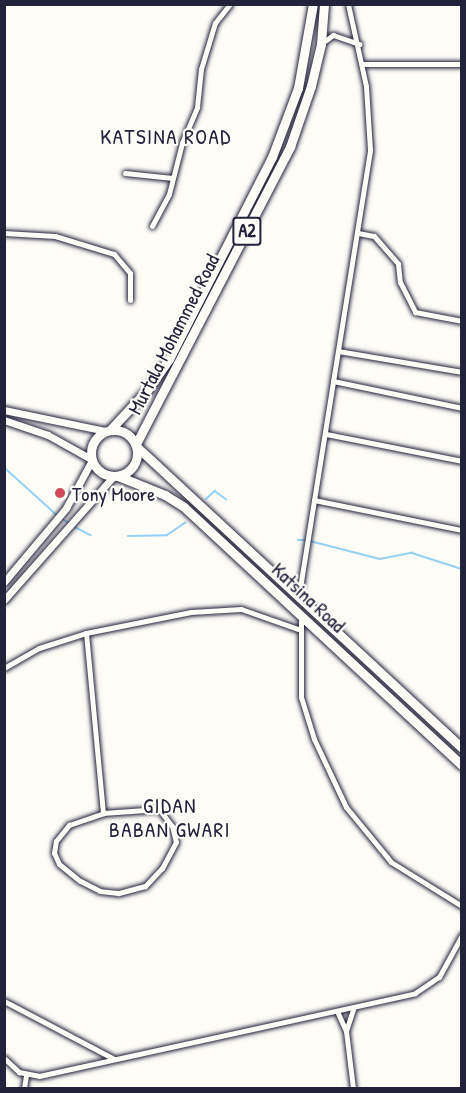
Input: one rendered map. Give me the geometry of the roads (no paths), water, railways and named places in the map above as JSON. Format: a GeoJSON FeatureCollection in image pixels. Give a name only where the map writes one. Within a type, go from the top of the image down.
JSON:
{"type":"FeatureCollection","features":[{"type":"Feature","properties":{"kind":"highway","name":"Murtala Mohammed Road"},"geometry":{"type":"LineString","coordinates":[[107,430],[148,389],[169,359],[272,157],[298,88],[313,4]]}},
{"type":"Feature","properties":{"kind":"highway","name":"Murtala Mohammed Road"},"geometry":{"type":"LineString","coordinates":[[136,446],[285,157],[301,117],[321,44],[324,4]]}},
{"type":"Feature","properties":{"kind":"highway"},"geometry":{"type":"LineString","coordinates":[[107,430],[126,433],[136,446]]}},
{"type":"Feature","properties":{"kind":"highway","name":"A2"},"geometry":{"type":"LineString","coordinates":[[91,460],[93,442],[107,430]]}},
{"type":"Feature","properties":{"kind":"highway","name":"A2"},"geometry":{"type":"LineString","coordinates":[[116,477],[134,465],[136,446]]}},
{"type":"Feature","properties":{"kind":"highway","name":"Katsina Road"},"geometry":{"type":"LineString","coordinates":[[136,446],[299,594],[462,748]]}},
{"type":"Feature","properties":{"kind":"highway"},"geometry":{"type":"LineString","coordinates":[[91,460],[102,474],[116,477]]}},
{"type":"Feature","properties":{"kind":"highway","name":"Katsina Road"},"geometry":{"type":"LineString","coordinates":[[116,477],[174,501],[302,613],[462,765]]}},
{"type":"Feature","properties":{"kind":"street"},"geometry":{"type":"LineString","coordinates":[[152,226],[173,178],[197,107],[204,53],[215,23],[230,4]]}},
{"type":"Feature","properties":{"kind":"street"},"geometry":{"type":"LineString","coordinates":[[299,594],[358,233],[371,135],[363,64],[348,4]]}},
{"type":"Feature","properties":{"kind":"street"},"geometry":{"type":"LineString","coordinates":[[321,44],[333,35],[359,44]]}},
{"type":"Feature","properties":{"kind":"street"},"geometry":{"type":"LineString","coordinates":[[363,64],[462,64]]}},
{"type":"Feature","properties":{"kind":"street"},"geometry":{"type":"LineString","coordinates":[[125,173],[173,178]]}},
{"type":"Feature","properties":{"kind":"street"},"geometry":{"type":"LineString","coordinates":[[4,233],[55,236],[114,254],[130,273],[130,300]]}},
{"type":"Feature","properties":{"kind":"street"},"geometry":{"type":"LineString","coordinates":[[358,233],[374,236],[398,264],[400,282],[415,312],[462,321]]}},
{"type":"Feature","properties":{"kind":"street"},"geometry":{"type":"LineString","coordinates":[[338,351],[462,372]]}},
{"type":"Feature","properties":{"kind":"street"},"geometry":{"type":"LineString","coordinates":[[333,381],[462,408]]}},
{"type":"Feature","properties":{"kind":"street"},"geometry":{"type":"LineString","coordinates":[[4,410],[107,430]]}},
{"type":"Feature","properties":{"kind":"street"},"geometry":{"type":"LineString","coordinates":[[4,420],[48,435],[91,460],[66,508],[4,582]]}},
{"type":"Feature","properties":{"kind":"street"},"geometry":{"type":"LineString","coordinates":[[326,434],[462,461]]}},
{"type":"Feature","properties":{"kind":"street"},"geometry":{"type":"LineString","coordinates":[[4,600],[64,529],[116,477]]}},
{"type":"Feature","properties":{"kind":"street"},"geometry":{"type":"LineString","coordinates":[[314,500],[374,516],[462,530]]}},
{"type":"Feature","properties":{"kind":"street"},"geometry":{"type":"LineString","coordinates":[[4,668],[39,648],[86,633],[191,612],[231,609],[271,617],[298,629]]}},
{"type":"Feature","properties":{"kind":"street"},"geometry":{"type":"LineString","coordinates":[[302,613],[298,629],[301,697],[314,739],[345,807],[391,862],[462,906]]}},
{"type":"Feature","properties":{"kind":"street"},"geometry":{"type":"LineString","coordinates":[[86,633],[103,813]]}},
{"type":"Feature","properties":{"kind":"street"},"geometry":{"type":"LineString","coordinates":[[159,809],[172,826],[176,842],[170,856],[154,878],[135,891],[100,891],[80,881],[58,864],[54,853],[56,841],[69,825],[103,813],[159,809]]}},
{"type":"Feature","properties":{"kind":"street"},"geometry":{"type":"LineString","coordinates":[[26,1076],[337,1011],[430,986],[444,970],[462,935]]}},
{"type":"Feature","properties":{"kind":"street"},"geometry":{"type":"LineString","coordinates":[[4,1001],[114,1059]]}},
{"type":"Feature","properties":{"kind":"street"},"geometry":{"type":"LineString","coordinates":[[346,1031],[354,1007]]}},
{"type":"Feature","properties":{"kind":"street"},"geometry":{"type":"LineString","coordinates":[[337,1011],[346,1031],[354,1089]]}},
{"type":"Feature","properties":{"kind":"street"},"geometry":{"type":"LineString","coordinates":[[4,1058],[26,1076]]}},
{"type":"Feature","properties":{"kind":"street"},"geometry":{"type":"LineString","coordinates":[[24,1089],[26,1076]]}},
{"type":"Feature","properties":{"kind":"waterway"},"geometry":{"type":"LineString","coordinates":[[4,467],[57,515]]}},
{"type":"Feature","properties":{"kind":"waterway"},"geometry":{"type":"LineString","coordinates":[[206,499],[215,491],[226,499]]}},
{"type":"Feature","properties":{"kind":"waterway"},"geometry":{"type":"LineString","coordinates":[[61,518],[69,523]]}},
{"type":"Feature","properties":{"kind":"waterway"},"geometry":{"type":"LineString","coordinates":[[128,536],[167,535],[185,523]]}},
{"type":"Feature","properties":{"kind":"waterway"},"geometry":{"type":"LineString","coordinates":[[73,526],[91,535]]}},
{"type":"Feature","properties":{"kind":"waterway"},"geometry":{"type":"LineString","coordinates":[[298,540],[306,540]]}},
{"type":"Feature","properties":{"kind":"waterway"},"geometry":{"type":"LineString","coordinates":[[310,541],[380,559],[412,553],[462,569]]}},
{"type":"Feature","properties":{"kind":"place","name":"Tony Moore"},"geometry":{"type":"Point","coordinates":[60,493]}},
{"type":"Feature","properties":{"kind":"district","name":"KATSINA ROAD"},"geometry":{"type":"Point","coordinates":[166,137]}},
{"type":"Feature","properties":{"kind":"district","name":"GIDAN BABAN GWARI"},"geometry":{"type":"Point","coordinates":[170,818]}}]}
